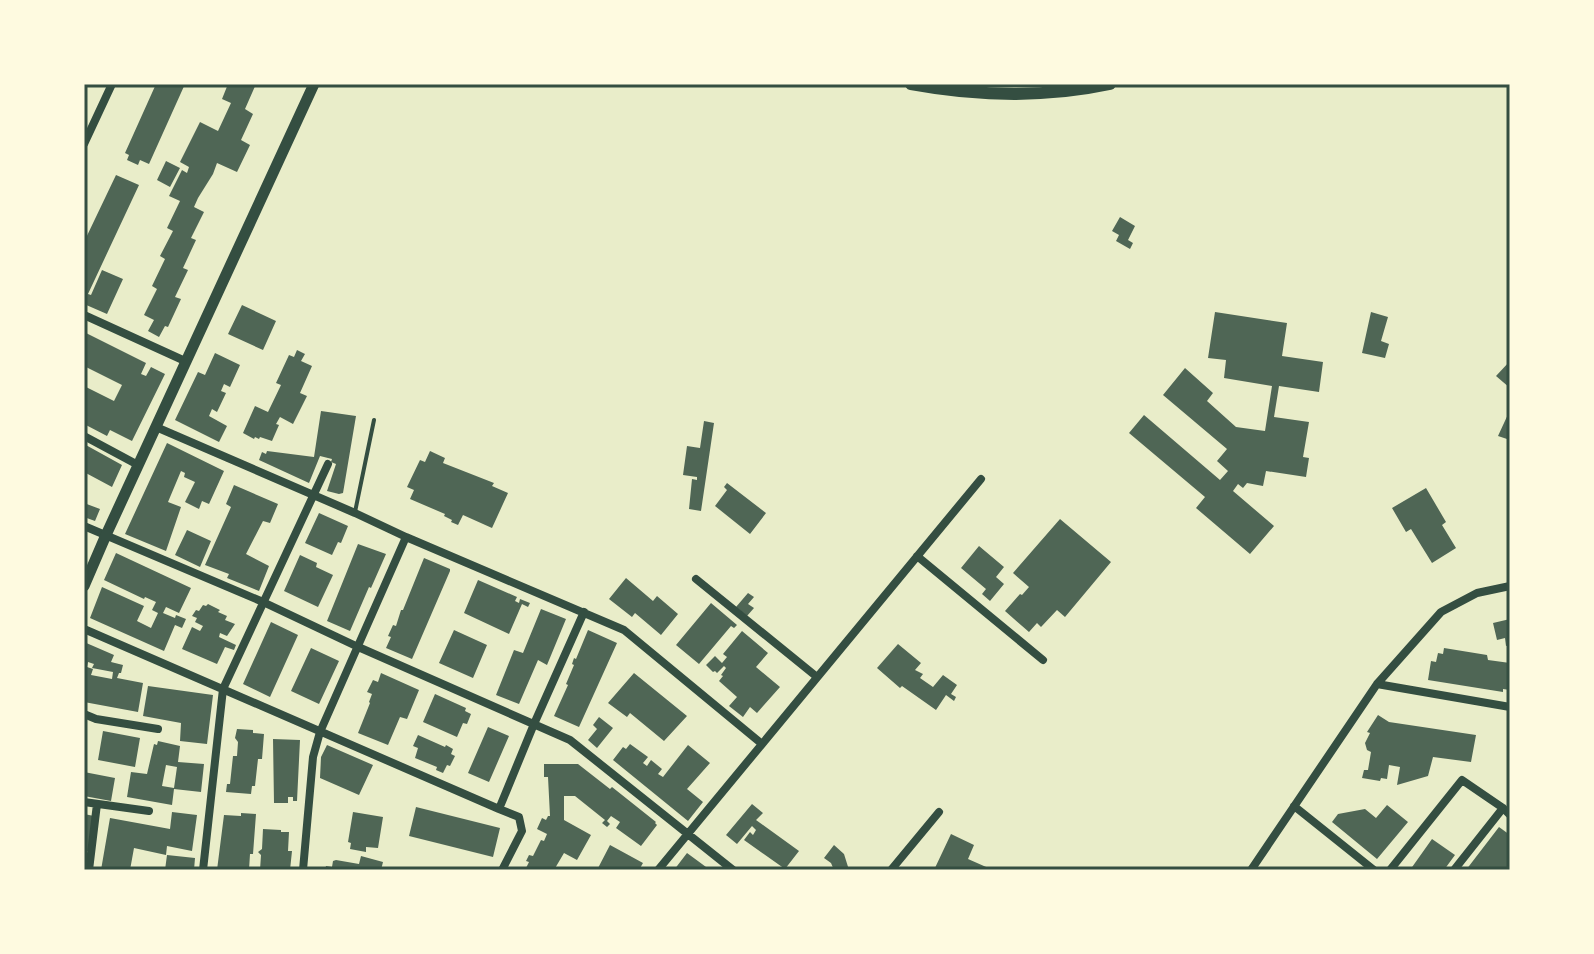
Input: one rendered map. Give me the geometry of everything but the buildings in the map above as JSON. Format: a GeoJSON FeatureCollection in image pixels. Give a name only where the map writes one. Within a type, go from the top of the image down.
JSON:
{"type":"FeatureCollection","features":[{"type":"Feature","properties":{"kind":"main road"},"geometry":{"type":"LineString","coordinates":[[911,84],[1024,94],[1110,84]]}},
{"type":"Feature","properties":{"kind":"street"},"geometry":{"type":"LineString","coordinates":[[84,144],[112,84]]}},
{"type":"Feature","properties":{"kind":"street"},"geometry":{"type":"LineString","coordinates":[[84,586],[314,84]]}},
{"type":"Feature","properties":{"kind":"street"},"geometry":{"type":"LineString","coordinates":[[84,315],[185,361]]}},
{"type":"Feature","properties":{"kind":"street"},"geometry":{"type":"LineString","coordinates":[[156,427],[624,630],[762,744]]}},
{"type":"Feature","properties":{"kind":"street"},"geometry":{"type":"LineString","coordinates":[[84,436],[138,465]]}},
{"type":"Feature","properties":{"kind":"street"},"geometry":{"type":"LineString","coordinates":[[203,870],[223,689],[328,464]]}},
{"type":"Feature","properties":{"kind":"street"},"geometry":{"type":"LineString","coordinates":[[658,870],[981,479]]}},
{"type":"Feature","properties":{"kind":"street"},"geometry":{"type":"LineString","coordinates":[[84,526],[263,602],[570,740],[733,870]]}},
{"type":"Feature","properties":{"kind":"street"},"geometry":{"type":"LineString","coordinates":[[303,870],[313,757],[320,732],[406,537]]}},
{"type":"Feature","properties":{"kind":"street"},"geometry":{"type":"LineString","coordinates":[[917,556],[1043,660]]}},
{"type":"Feature","properties":{"kind":"street"},"geometry":{"type":"LineString","coordinates":[[696,579],[817,677]]}},
{"type":"Feature","properties":{"kind":"street"},"geometry":{"type":"LineString","coordinates":[[1251,870],[1377,684],[1441,612],[1477,593],[1510,586]]}},
{"type":"Feature","properties":{"kind":"street"},"geometry":{"type":"LineString","coordinates":[[499,809],[584,612]]}},
{"type":"Feature","properties":{"kind":"street"},"geometry":{"type":"LineString","coordinates":[[84,629],[519,817],[522,831],[502,870]]}},
{"type":"Feature","properties":{"kind":"street"},"geometry":{"type":"LineString","coordinates":[[1377,684],[1510,707]]}},
{"type":"Feature","properties":{"kind":"street"},"geometry":{"type":"LineString","coordinates":[[84,714],[96,719],[158,729]]}},
{"type":"Feature","properties":{"kind":"street"},"geometry":{"type":"LineString","coordinates":[[1390,870],[1462,780],[1506,812],[1454,870]]}},
{"type":"Feature","properties":{"kind":"street"},"geometry":{"type":"LineString","coordinates":[[84,802],[149,811]]}},
{"type":"Feature","properties":{"kind":"street"},"geometry":{"type":"LineString","coordinates":[[89,870],[97,804]]}},
{"type":"Feature","properties":{"kind":"street"},"geometry":{"type":"LineString","coordinates":[[1294,806],[1374,870]]}},
{"type":"Feature","properties":{"kind":"street"},"geometry":{"type":"LineString","coordinates":[[897,868],[939,812]]}},
{"type":"Feature","properties":{"kind":"lane"},"geometry":{"type":"LineString","coordinates":[[355,513],[374,420]]}}]}
